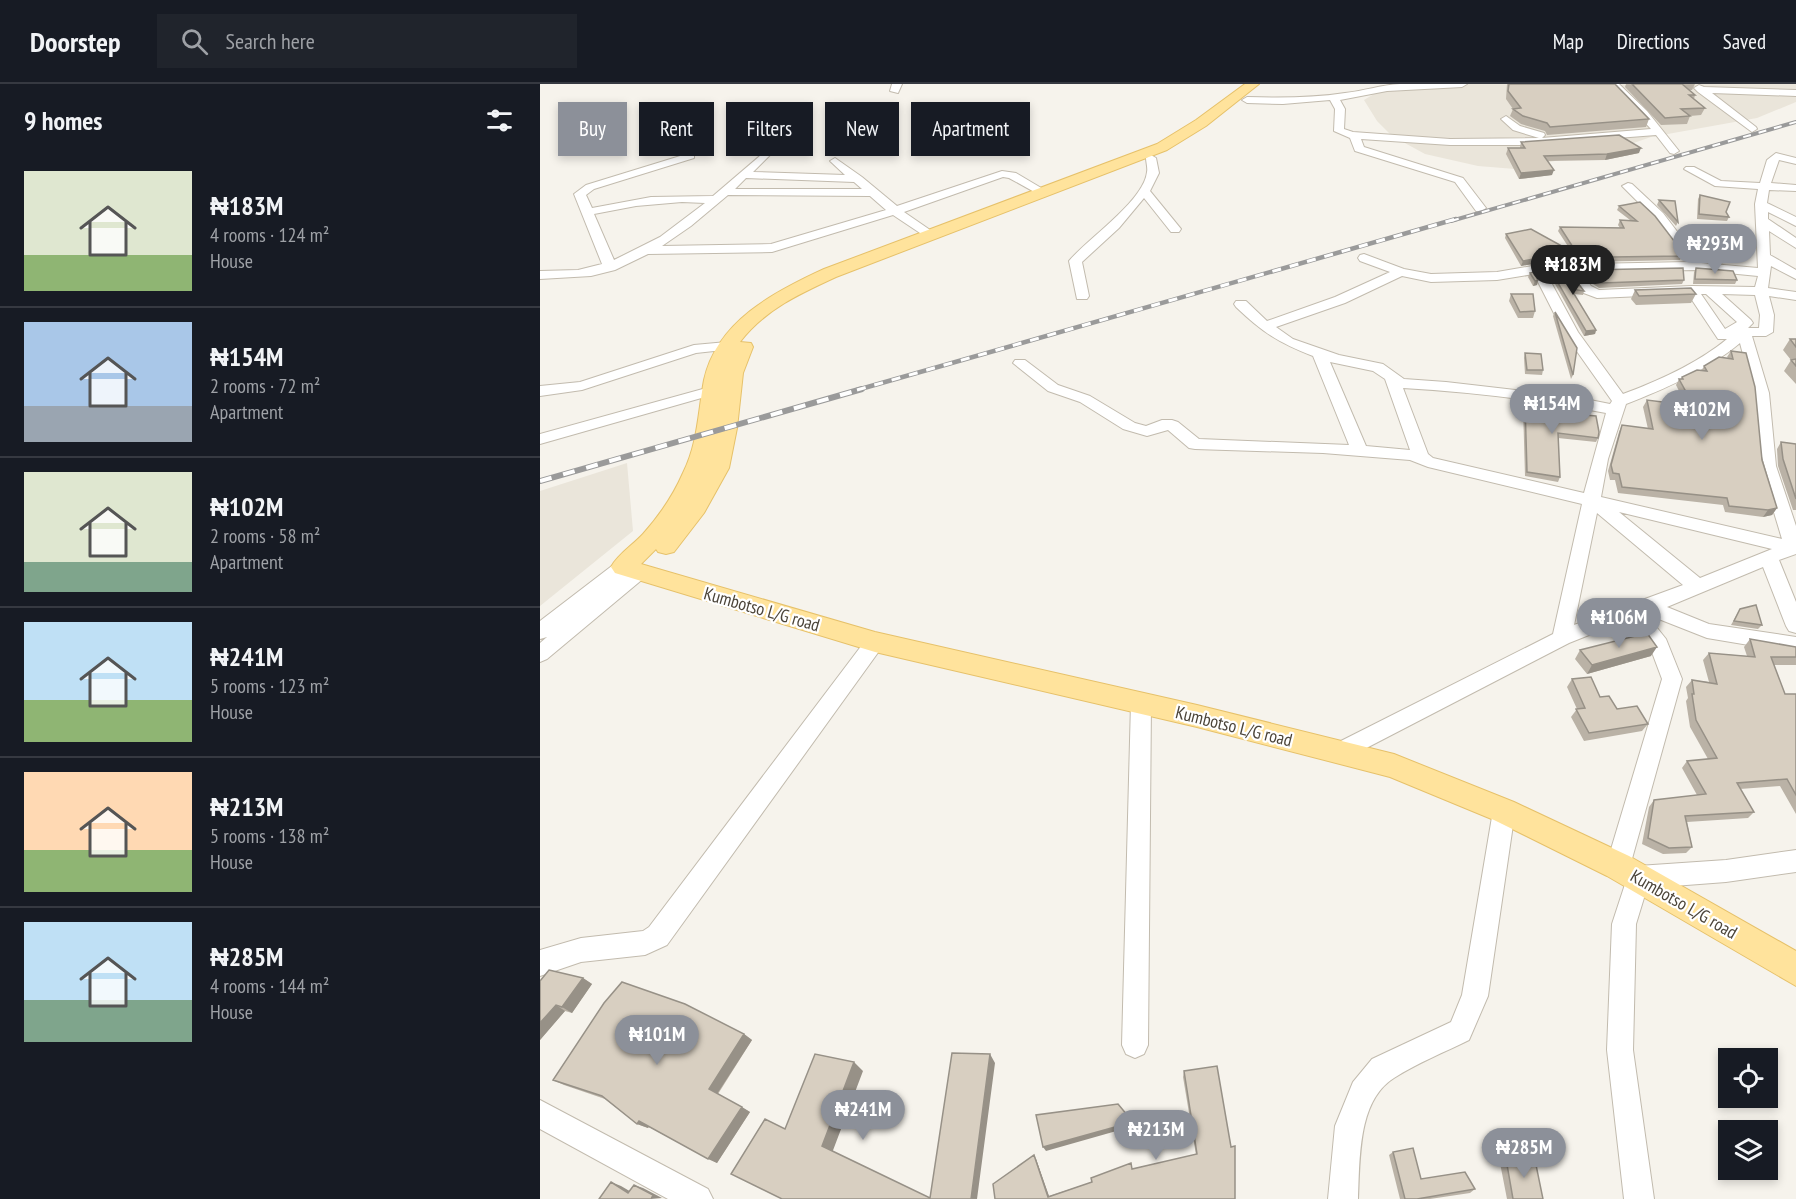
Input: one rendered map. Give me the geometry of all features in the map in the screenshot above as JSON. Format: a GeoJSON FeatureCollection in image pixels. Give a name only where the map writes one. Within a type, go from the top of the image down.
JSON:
{"type":"FeatureCollection","features":[{"type":"Feature","properties":{"kind":"main road"},"geometry":{"type":"LineString","coordinates":[[631,570],[696,470],[707,434],[711,390],[718,367],[728,346],[753,316],[784,295],[830,273],[1162,147],[1266,84]]}},
{"type":"Feature","properties":{"kind":"main road"},"geometry":{"type":"LineString","coordinates":[[631,570],[677,534],[696,508],[718,468],[727,428],[733,373],[748,340],[764,322],[798,299],[861,271],[1151,158],[1194,138],[1250,92]]}},
{"type":"Feature","properties":{"kind":"main road","name":"Kumbotso L/G road"},"geometry":{"type":"LineString","coordinates":[[631,570],[875,642],[1141,703],[1394,766],[1504,811],[1628,871],[1796,969]]}},
{"type":"Feature","properties":{"kind":"street"},"geometry":{"type":"LineString","coordinates":[[1250,92],[1283,101],[1406,87],[1462,84]]}},
{"type":"Feature","properties":{"kind":"street"},"geometry":{"type":"LineString","coordinates":[[1614,84],[1674,151]]}},
{"type":"Feature","properties":{"kind":"street"},"geometry":{"type":"LineString","coordinates":[[1698,87],[1796,93]]}},
{"type":"Feature","properties":{"kind":"street"},"geometry":{"type":"LineString","coordinates":[[1698,87],[1752,129]]}},
{"type":"Feature","properties":{"kind":"street"},"geometry":{"type":"LineString","coordinates":[[1333,97],[1340,109],[1339,131],[1432,157],[1459,180],[1480,208]]}},
{"type":"Feature","properties":{"kind":"street"},"geometry":{"type":"LineString","coordinates":[[1506,120],[1518,129],[1554,140]]}},
{"type":"Feature","properties":{"kind":"street"},"geometry":{"type":"LineString","coordinates":[[1353,135],[1359,149],[1432,157],[1498,142],[1659,132]]}},
{"type":"Feature","properties":{"kind":"street"},"geometry":{"type":"LineString","coordinates":[[610,267],[580,194],[590,187],[690,156]]}},
{"type":"Feature","properties":{"kind":"street"},"geometry":{"type":"LineString","coordinates":[[540,276],[573,275],[610,267],[646,250],[720,196],[764,156]]}},
{"type":"Feature","properties":{"kind":"street"},"geometry":{"type":"LineString","coordinates":[[1241,304],[1265,326],[1288,342],[1319,353],[1378,368],[1400,383],[1458,387],[1617,406],[1720,352],[1744,332],[1766,332],[1767,315],[1761,291],[1765,273],[1761,194],[1765,188],[1772,160],[1776,156],[1796,161]]}},
{"type":"Feature","properties":{"kind":"street"},"geometry":{"type":"LineString","coordinates":[[1082,296],[1075,261],[1115,225],[1144,190],[1153,173],[1151,158]]}},
{"type":"Feature","properties":{"kind":"street"},"geometry":{"type":"LineString","coordinates":[[835,161],[895,211],[929,235]]}},
{"type":"Feature","properties":{"kind":"street"},"geometry":{"type":"LineString","coordinates":[[1690,169],[1719,184],[1796,189]]}},
{"type":"Feature","properties":{"kind":"street"},"geometry":{"type":"LineString","coordinates":[[646,250],[772,248],[895,211],[1002,174],[1012,174],[1042,192]]}},
{"type":"Feature","properties":{"kind":"street"},"geometry":{"type":"LineString","coordinates":[[744,175],[858,179]]}},
{"type":"Feature","properties":{"kind":"street"},"geometry":{"type":"LineString","coordinates":[[1628,186],[1659,216],[1697,266]]}},
{"type":"Feature","properties":{"kind":"street"},"geometry":{"type":"LineString","coordinates":[[1144,190],[1175,229]]}},
{"type":"Feature","properties":{"kind":"street"},"geometry":{"type":"LineString","coordinates":[[588,212],[648,199],[874,193]]}},
{"type":"Feature","properties":{"kind":"street"},"geometry":{"type":"LineString","coordinates":[[1761,204],[1793,219]]}},
{"type":"Feature","properties":{"kind":"street"},"geometry":{"type":"LineString","coordinates":[[1762,220],[1796,227]]}},
{"type":"Feature","properties":{"kind":"street"},"geometry":{"type":"LineString","coordinates":[[1762,220],[1796,244]]}},
{"type":"Feature","properties":{"kind":"street"},"geometry":{"type":"LineString","coordinates":[[1764,257],[1796,261]]}},
{"type":"Feature","properties":{"kind":"street"},"geometry":{"type":"LineString","coordinates":[[1764,257],[1796,275]]}},
{"type":"Feature","properties":{"kind":"street"},"geometry":{"type":"LineString","coordinates":[[1364,258],[1419,277],[1471,278],[1538,269],[1697,266],[1765,273]]}},
{"type":"Feature","properties":{"kind":"street"},"geometry":{"type":"LineString","coordinates":[[1538,269],[1571,333],[1617,406]]}},
{"type":"Feature","properties":{"kind":"street"},"geometry":{"type":"LineString","coordinates":[[1572,269],[1591,293],[1692,290],[1761,291],[1796,298]]}},
{"type":"Feature","properties":{"kind":"street"},"geometry":{"type":"LineString","coordinates":[[1265,326],[1340,300],[1401,272]]}},
{"type":"Feature","properties":{"kind":"street"},"geometry":{"type":"LineString","coordinates":[[1692,290],[1723,336],[1746,323],[1710,291]]}},
{"type":"Feature","properties":{"kind":"street"},"geometry":{"type":"LineString","coordinates":[[1767,315],[1796,298]]}},
{"type":"Feature","properties":{"kind":"street"},"geometry":{"type":"LineString","coordinates":[[1744,332],[1761,393],[1768,466],[1795,547]]}},
{"type":"Feature","properties":{"kind":"street"},"geometry":{"type":"LineString","coordinates":[[540,391],[582,386],[694,350],[728,346]]}},
{"type":"Feature","properties":{"kind":"street"},"geometry":{"type":"LineString","coordinates":[[1319,353],[1360,451]]}},
{"type":"Feature","properties":{"kind":"street"},"geometry":{"type":"LineString","coordinates":[[1020,363],[1059,392],[1085,399],[1139,430],[1147,431],[1162,425],[1172,425],[1195,444],[1360,451],[1421,457],[1428,462],[1507,482],[1795,547]]}},
{"type":"Feature","properties":{"kind":"street"},"geometry":{"type":"LineString","coordinates":[[1392,378],[1421,457]]}},
{"type":"Feature","properties":{"kind":"street"},"geometry":{"type":"LineString","coordinates":[[540,439],[732,386]]}},
{"type":"Feature","properties":{"kind":"street"},"geometry":{"type":"LineString","coordinates":[[1562,638],[1600,459],[1617,406]]}},
{"type":"Feature","properties":{"kind":"street"},"geometry":{"type":"LineString","coordinates":[[1591,500],[1697,586]]}},
{"type":"Feature","properties":{"kind":"street"},"geometry":{"type":"LineString","coordinates":[[1341,752],[1562,638],[1795,547]]}},
{"type":"Feature","properties":{"kind":"street"},"geometry":{"type":"LineString","coordinates":[[1768,556],[1796,626]]}},
{"type":"Feature","properties":{"kind":"street"},"geometry":{"type":"LineString","coordinates":[[540,632],[631,570]]}},
{"type":"Feature","properties":{"kind":"street"},"geometry":{"type":"LineString","coordinates":[[540,654],[631,570]]}},
{"type":"Feature","properties":{"kind":"street"},"geometry":{"type":"LineString","coordinates":[[1640,608],[1707,631],[1796,645]]}},
{"type":"Feature","properties":{"kind":"street"},"geometry":{"type":"LineString","coordinates":[[1639,1199],[1620,1050],[1624,924],[1628,871],[1672,679],[1659,644],[1640,608]]}},
{"type":"Feature","properties":{"kind":"street"},"geometry":{"type":"LineString","coordinates":[[540,963],[581,950],[645,943],[658,936],[875,642]]}},
{"type":"Feature","properties":{"kind":"street"},"geometry":{"type":"LineString","coordinates":[[1135,1045],[1141,703]]}},
{"type":"Feature","properties":{"kind":"street"},"geometry":{"type":"LineString","coordinates":[[1343,1199],[1349,1125],[1363,1092],[1382,1069],[1460,1031],[1475,996],[1504,811]]}},
{"type":"Feature","properties":{"kind":"street"},"geometry":{"type":"LineString","coordinates":[[1628,871],[1726,871],[1796,861]]}},
{"type":"Feature","properties":{"kind":"street"},"geometry":{"type":"LineString","coordinates":[[540,1114],[699,1199]]}},
{"type":"Feature","properties":{"kind":"shaded area"},"geometry":{"type":"Polygon","coordinates":[[[1401,84],[1796,84],[1796,102],[1757,118],[1651,137],[1619,148],[1515,169],[1478,166],[1425,154],[1392,136],[1377,121],[1364,100],[1382,89],[1401,84]]]}},
{"type":"Feature","properties":{"kind":"shaded area"},"geometry":{"type":"Polygon","coordinates":[[[627,463],[633,531],[540,606],[540,491],[627,463]]]}},
{"type":"Feature","properties":{"kind":"building"},"geometry":{"type":"Polygon","coordinates":[[[1509,84],[1615,84],[1649,119],[1550,127],[1547,123],[1523,116],[1513,109],[1521,108],[1508,91],[1509,84]]]}},
{"type":"Feature","properties":{"kind":"building"},"geometry":{"type":"Polygon","coordinates":[[[1632,84],[1682,84],[1695,95],[1689,95],[1705,108],[1681,109],[1690,116],[1665,118],[1632,84]]]}},
{"type":"Feature","properties":{"kind":"building"},"geometry":{"type":"Polygon","coordinates":[[[1619,135],[1641,148],[1607,154],[1544,156],[1554,170],[1521,173],[1508,148],[1525,148],[1521,142],[1619,135]]]}},
{"type":"Feature","properties":{"kind":"building"},"geometry":{"type":"Polygon","coordinates":[[[1700,195],[1730,202],[1726,212],[1729,217],[1699,214],[1700,195]]]}},
{"type":"Feature","properties":{"kind":"building"},"geometry":{"type":"Polygon","coordinates":[[[1659,200],[1675,201],[1678,222],[1659,200]]]}},
{"type":"Feature","properties":{"kind":"building"},"geometry":{"type":"Polygon","coordinates":[[[1640,202],[1655,216],[1681,250],[1682,256],[1539,258],[1523,261],[1506,234],[1531,229],[1578,255],[1560,227],[1624,228],[1620,220],[1637,221],[1619,206],[1640,202]]]}},
{"type":"Feature","properties":{"kind":"building"},"geometry":{"type":"Polygon","coordinates":[[[1697,239],[1709,257],[1704,257],[1697,247],[1697,239]]]}},
{"type":"Feature","properties":{"kind":"building"},"geometry":{"type":"Polygon","coordinates":[[[1683,268],[1684,280],[1601,283],[1594,280],[1587,270],[1683,268]]]}},
{"type":"Feature","properties":{"kind":"building"},"geometry":{"type":"Polygon","coordinates":[[[1696,268],[1733,271],[1737,280],[1695,279],[1696,268]]]}},
{"type":"Feature","properties":{"kind":"building"},"geometry":{"type":"Polygon","coordinates":[[[1568,270],[1584,291],[1571,289],[1596,330],[1586,331],[1551,271],[1568,270]]]}},
{"type":"Feature","properties":{"kind":"building"},"geometry":{"type":"Polygon","coordinates":[[[1534,272],[1538,280],[1535,281],[1530,273],[1534,272]]]}},
{"type":"Feature","properties":{"kind":"building"},"geometry":{"type":"Polygon","coordinates":[[[1691,288],[1696,294],[1639,296],[1635,290],[1691,288]]]}},
{"type":"Feature","properties":{"kind":"building"},"geometry":{"type":"Polygon","coordinates":[[[1511,294],[1533,294],[1535,311],[1520,312],[1511,294]]]}},
{"type":"Feature","properties":{"kind":"building"},"geometry":{"type":"Polygon","coordinates":[[[1555,312],[1577,348],[1573,375],[1555,312]]]}},
{"type":"Feature","properties":{"kind":"building"},"geometry":{"type":"Polygon","coordinates":[[[1790,339],[1796,339],[1796,347],[1790,339]]]}},
{"type":"Feature","properties":{"kind":"building"},"geometry":{"type":"Polygon","coordinates":[[[1731,351],[1746,353],[1755,387],[1762,460],[1777,508],[1768,510],[1729,506],[1727,498],[1622,487],[1619,474],[1613,473],[1611,465],[1622,425],[1653,429],[1647,400],[1679,404],[1677,400],[1691,401],[1679,379],[1697,370],[1707,371],[1704,366],[1719,357],[1733,359],[1731,351]]]}},
{"type":"Feature","properties":{"kind":"building"},"geometry":{"type":"Polygon","coordinates":[[[1525,353],[1541,354],[1543,370],[1527,370],[1525,353]]]}},
{"type":"Feature","properties":{"kind":"building"},"geometry":{"type":"Polygon","coordinates":[[[1530,398],[1549,401],[1552,412],[1596,416],[1598,438],[1558,433],[1560,477],[1527,472],[1525,403],[1531,403],[1530,398]]]}},
{"type":"Feature","properties":{"kind":"building"},"geometry":{"type":"Polygon","coordinates":[[[1781,442],[1796,444],[1796,499],[1783,459],[1781,442]]]}},
{"type":"Feature","properties":{"kind":"building"},"geometry":{"type":"Polygon","coordinates":[[[1756,605],[1762,625],[1734,621],[1740,609],[1756,605]]]}},
{"type":"Feature","properties":{"kind":"building"},"geometry":{"type":"Polygon","coordinates":[[[1647,633],[1657,647],[1592,665],[1580,650],[1647,633]]]}},
{"type":"Feature","properties":{"kind":"building"},"geometry":{"type":"Polygon","coordinates":[[[1750,639],[1796,647],[1796,657],[1771,657],[1785,694],[1796,694],[1796,795],[1787,779],[1737,783],[1754,812],[1685,816],[1692,847],[1669,848],[1648,838],[1654,800],[1706,794],[1687,761],[1717,758],[1696,720],[1692,680],[1717,684],[1709,653],[1755,657],[1750,639]]]}},
{"type":"Feature","properties":{"kind":"building"},"geometry":{"type":"Polygon","coordinates":[[[1591,677],[1600,697],[1609,696],[1617,709],[1637,706],[1648,724],[1589,733],[1576,709],[1585,708],[1572,679],[1591,677]]]}},
{"type":"Feature","properties":{"kind":"building"},"geometry":{"type":"Polygon","coordinates":[[[549,970],[583,978],[562,1007],[556,1005],[540,1023],[540,981],[549,970]]]}},
{"type":"Feature","properties":{"kind":"building"},"geometry":{"type":"Polygon","coordinates":[[[622,982],[685,1004],[744,1034],[709,1089],[742,1107],[708,1159],[639,1121],[637,1124],[602,1096],[553,1080],[604,1003],[622,982]]]}},
{"type":"Feature","properties":{"kind":"building"},"geometry":{"type":"Polygon","coordinates":[[[952,1053],[990,1054],[971,1199],[782,1199],[731,1174],[765,1119],[785,1129],[815,1054],[854,1062],[822,1146],[930,1198],[952,1053]]]}},
{"type":"Feature","properties":{"kind":"building"},"geometry":{"type":"Polygon","coordinates":[[[1217,1066],[1231,1147],[1235,1146],[1235,1199],[995,1199],[993,1184],[1034,1155],[1048,1197],[1092,1182],[1091,1178],[1131,1163],[1132,1169],[1197,1154],[1184,1071],[1217,1066]]]}},
{"type":"Feature","properties":{"kind":"building"},"geometry":{"type":"Polygon","coordinates":[[[1118,1104],[1133,1122],[1043,1147],[1036,1115],[1118,1104]]]}},
{"type":"Feature","properties":{"kind":"building"},"geometry":{"type":"Polygon","coordinates":[[[1413,1148],[1421,1179],[1465,1172],[1475,1189],[1405,1199],[1393,1152],[1413,1148]]]}},
{"type":"Feature","properties":{"kind":"building"},"geometry":{"type":"Polygon","coordinates":[[[1506,1159],[1535,1160],[1543,1199],[1513,1199],[1506,1159]]]}},
{"type":"Feature","properties":{"kind":"building"},"geometry":{"type":"Polygon","coordinates":[[[611,1182],[628,1193],[634,1185],[653,1195],[651,1199],[599,1199],[611,1182]]]}},
{"type":"Feature","properties":{"kind":"railway"},"geometry":{"type":"LineString","coordinates":[[1451,221],[1796,122]]}},
{"type":"Feature","properties":{"kind":"railway"},"geometry":{"type":"LineString","coordinates":[[857,390],[1456,219]]}},
{"type":"Feature","properties":{"kind":"railway"},"geometry":{"type":"LineString","coordinates":[[540,481],[862,389]]}}]}
